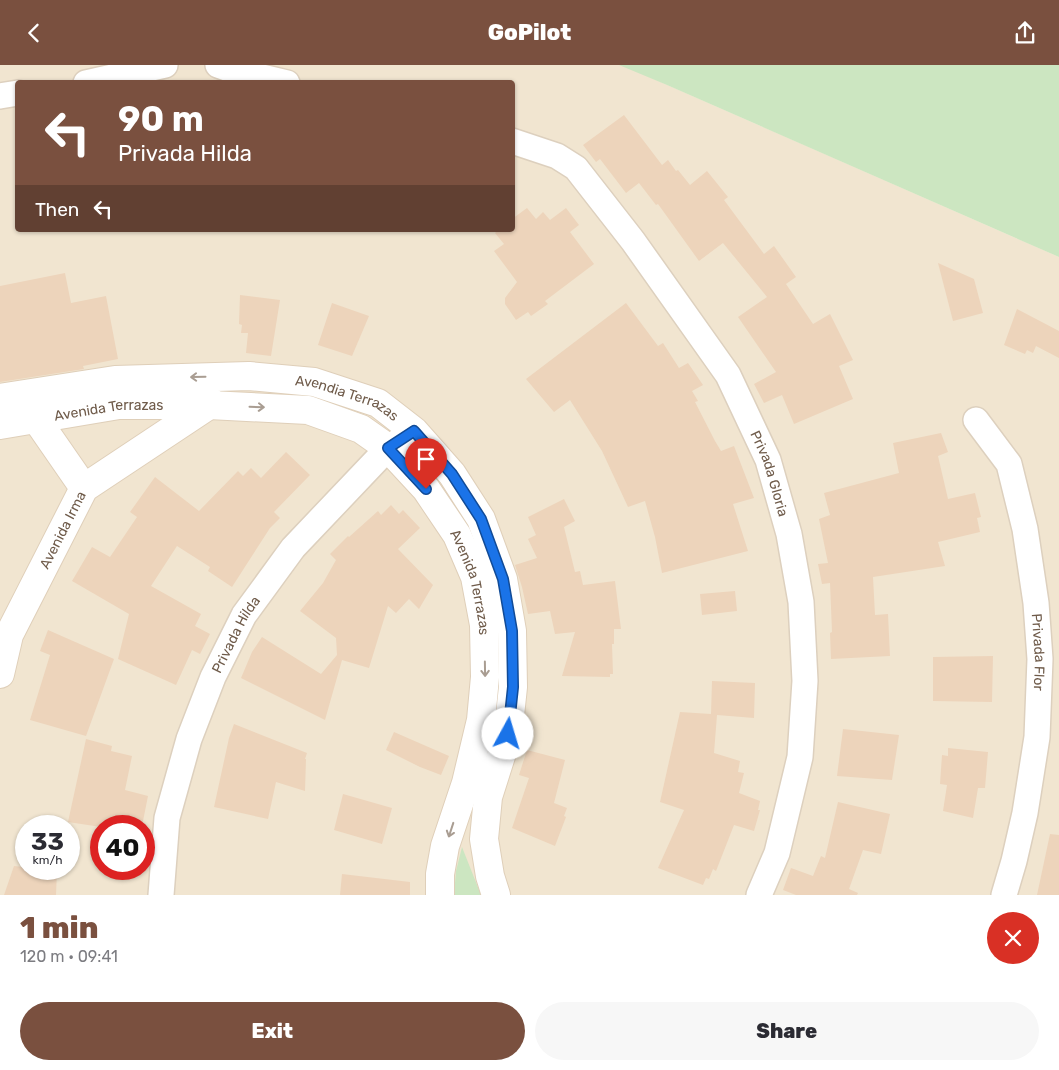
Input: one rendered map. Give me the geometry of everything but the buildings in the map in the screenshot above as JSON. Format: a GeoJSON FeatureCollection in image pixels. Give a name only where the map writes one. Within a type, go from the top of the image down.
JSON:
{"type":"FeatureCollection","features":[{"type":"Feature","properties":{"kind":"street"},"geometry":{"type":"LineString","coordinates":[[99,80],[165,65]]}},
{"type":"Feature","properties":{"kind":"street"},"geometry":{"type":"LineString","coordinates":[[218,65],[275,80]]}},
{"type":"Feature","properties":{"kind":"street"},"geometry":{"type":"LineString","coordinates":[[0,96],[15,94]]}},
{"type":"Feature","properties":{"kind":"street","name":"Privada Gloria"},"geometry":{"type":"LineString","coordinates":[[515,142],[557,156],[576,169],[633,241],[728,375],[768,460],[789,534],[802,602],[805,681],[798,765],[777,853],[759,895]]}},
{"type":"Feature","properties":{"kind":"street","name":"Avendia Terrazas"},"geometry":{"type":"LineString","coordinates":[[9,397],[115,380],[249,376],[314,382],[378,403],[414,431],[452,474],[481,519],[503,579],[512,631],[513,687],[508,734],[488,797],[484,839],[490,876],[496,895]]}},
{"type":"Feature","properties":{"kind":"street","name":"Avenida Irma"},"geometry":{"type":"LineString","coordinates":[[0,674],[4,635],[84,488],[209,405],[249,376]]}},
{"type":"Feature","properties":{"kind":"street"},"geometry":{"type":"LineString","coordinates":[[9,397],[38,420],[84,488]]}},
{"type":"Feature","properties":{"kind":"street","name":"Avenida Terrazas"},"geometry":{"type":"LineString","coordinates":[[0,425],[119,405],[209,405],[308,410],[361,429],[388,448],[426,489],[457,535],[475,577],[484,625],[485,677],[481,720],[466,783],[445,846],[440,874],[440,895]]}},
{"type":"Feature","properties":{"kind":"street","name":"Privada Flor"},"geometry":{"type":"LineString","coordinates":[[976,420],[1009,464],[1025,529],[1036,603],[1040,659],[1037,737],[1025,813],[1004,895]]}},
{"type":"Feature","properties":{"kind":"street","name":"Privada Hilda"},"geometry":{"type":"LineString","coordinates":[[161,895],[167,818],[189,739],[213,677],[244,615],[293,548],[388,448],[414,431]]}},
{"type":"Feature","properties":{"kind":"shaded area"},"geometry":{"type":"Polygon","coordinates":[[[0,65],[622,65],[1059,257],[1059,895],[0,895],[0,65]]]}},
{"type":"Feature","properties":{"kind":"green space"},"geometry":{"type":"Polygon","coordinates":[[[619,65],[1059,65],[1059,257],[667,85],[619,65]]]}},
{"type":"Feature","properties":{"kind":"green space"},"geometry":{"type":"Polygon","coordinates":[[[462,847],[481,895],[454,895],[456,871],[462,847]]]}},
{"type":"Feature","properties":{"kind":"route"},"geometry":{"type":"LineString","coordinates":[[426,489],[388,448],[414,431],[452,474],[481,519],[503,579],[512,631],[513,687],[508,734]]}}]}
